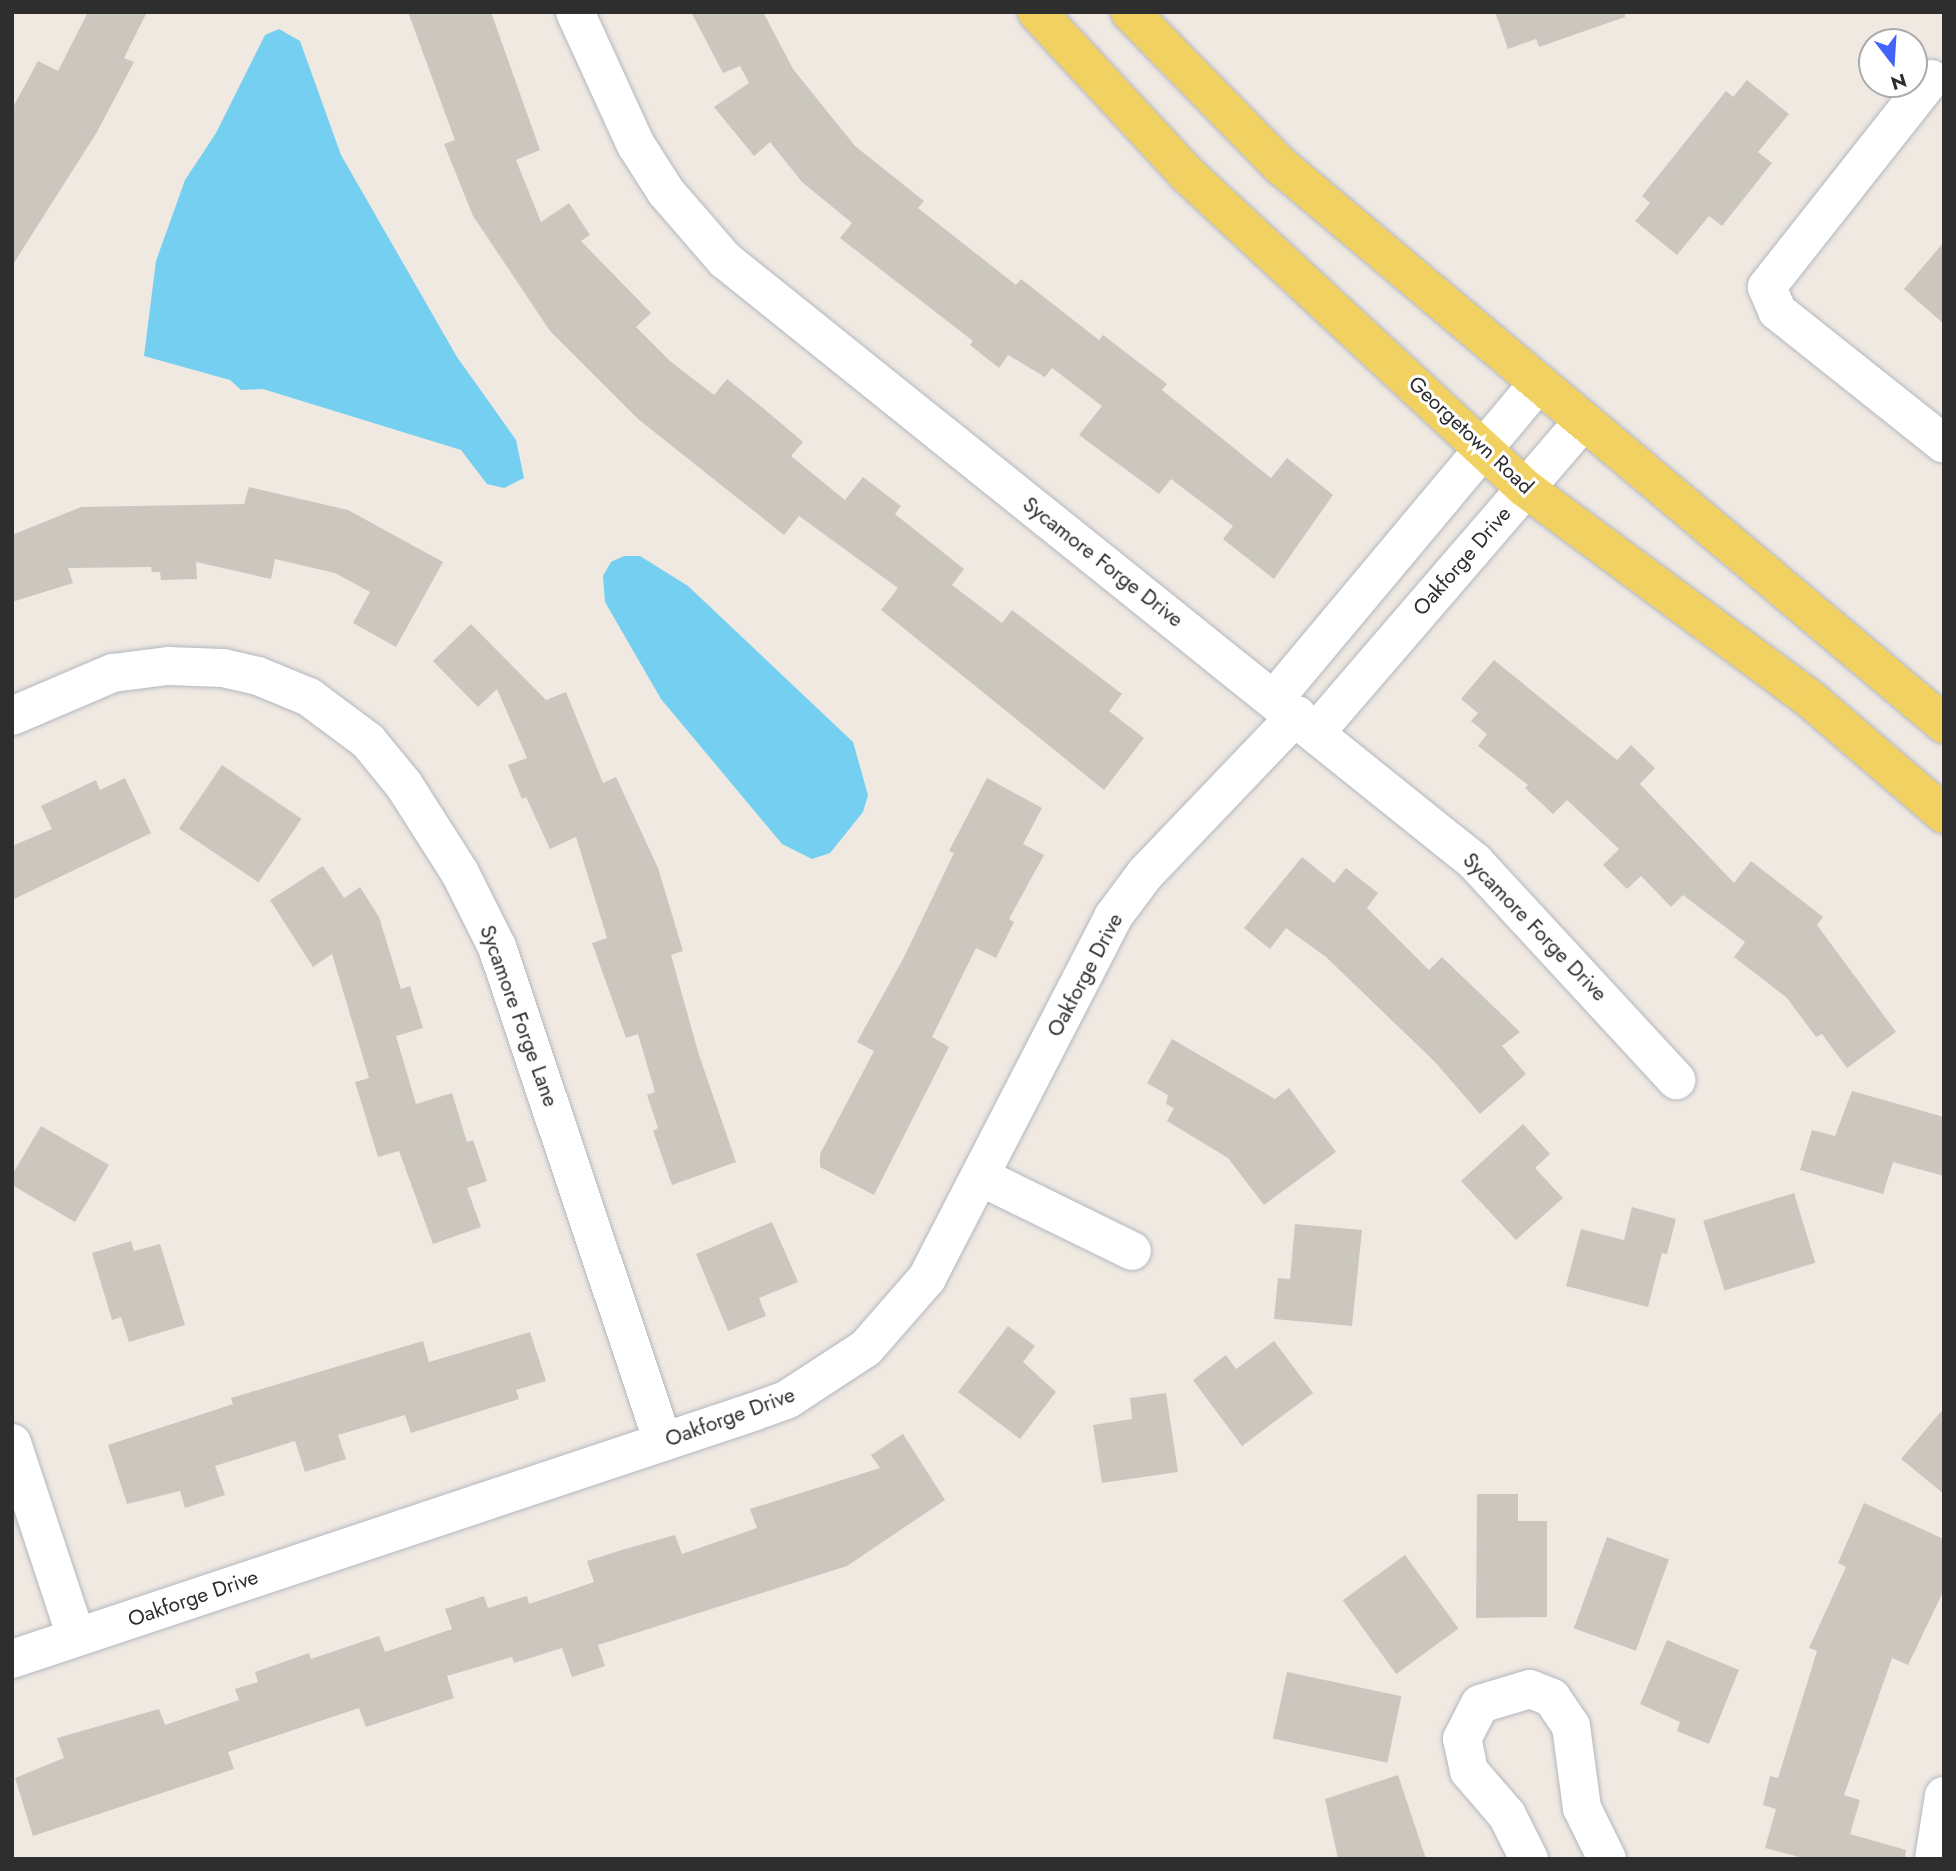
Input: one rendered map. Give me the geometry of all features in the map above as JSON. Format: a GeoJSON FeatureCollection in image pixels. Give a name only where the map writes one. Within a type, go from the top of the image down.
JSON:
{"type":"FeatureCollection","features":[{"type":"Feature","properties":{"kind":"main road","name":"Georgetown Road"},"geometry":{"type":"LineString","coordinates":[[1037,12],[1187,174],[1525,488],[1809,698],[1944,814]]}},
{"type":"Feature","properties":{"kind":"main road"},"geometry":{"type":"LineString","coordinates":[[1130,12],[1280,166],[1537,385],[1944,724]]}},
{"type":"Feature","properties":{"kind":"street","name":"Sycamore Forge Drive"},"geometry":{"type":"LineString","coordinates":[[575,12],[636,145],[666,192],[724,260],[1296,715],[1493,878],[1676,1080]]}},
{"type":"Feature","properties":{"kind":"street"},"geometry":{"type":"LineString","coordinates":[[1931,79],[1771,276],[1767,293],[1777,311],[1944,444]]}},
{"type":"Feature","properties":{"kind":"street"},"geometry":{"type":"LineString","coordinates":[[1296,715],[1484,448],[1537,385]]}},
{"type":"Feature","properties":{"kind":"street","name":"Oakforge Drive"},"geometry":{"type":"LineString","coordinates":[[12,1659],[788,1399],[866,1348],[928,1278],[1113,917],[1144,874],[1296,715],[1525,488],[1582,422]]}},
{"type":"Feature","properties":{"kind":"street","name":"Sycamore Forge Lane"},"geometry":{"type":"LineString","coordinates":[[12,716],[113,673],[168,666],[223,668],[258,676],[309,697],[368,741],[404,785],[460,873],[497,947],[663,1442]]}},
{"type":"Feature","properties":{"kind":"street"},"geometry":{"type":"LineString","coordinates":[[981,1177],[1132,1251]]}},
{"type":"Feature","properties":{"kind":"street"},"geometry":{"type":"LineString","coordinates":[[12,1443],[76,1637]]}},
{"type":"Feature","properties":{"kind":"street"},"geometry":{"type":"LineString","coordinates":[[1529,1859],[1507,1815],[1469,1771],[1462,1739],[1480,1704],[1530,1689],[1552,1698],[1571,1726],[1582,1808],[1607,1859]]}},
{"type":"Feature","properties":{"kind":"street"},"geometry":{"type":"LineString","coordinates":[[1934,1859],[1944,1796]]}},
{"type":"Feature","properties":{"kind":"water"},"geometry":{"type":"Polygon","coordinates":[[[279,29],[300,41],[341,155],[457,357],[516,440],[524,478],[504,488],[487,484],[461,450],[263,389],[241,390],[230,380],[144,356],[156,261],[185,180],[216,133],[265,35],[279,29]]]}},
{"type":"Feature","properties":{"kind":"water"},"geometry":{"type":"Polygon","coordinates":[[[624,556],[640,556],[688,586],[853,742],[868,795],[863,812],[830,853],[812,859],[782,844],[661,699],[605,602],[603,576],[611,562],[624,556]]]}},
{"type":"Feature","properties":{"kind":"building"},"geometry":{"type":"Polygon","coordinates":[[[88,12],[147,12],[124,58],[134,62],[97,132],[12,266],[12,109],[38,61],[58,71],[88,12]]]}},
{"type":"Feature","properties":{"kind":"building"},"geometry":{"type":"Polygon","coordinates":[[[408,12],[491,12],[540,150],[516,160],[541,222],[569,203],[590,235],[581,241],[651,313],[636,327],[670,361],[714,395],[727,379],[803,442],[791,456],[845,500],[863,477],[901,506],[895,514],[964,569],[952,585],[1002,623],[1012,610],[1122,694],[1109,711],[1144,738],[1104,790],[881,610],[898,588],[799,516],[784,535],[638,419],[550,331],[473,216],[444,144],[455,140],[408,12]]]}},
{"type":"Feature","properties":{"kind":"building"},"geometry":{"type":"Polygon","coordinates":[[[691,12],[763,12],[793,69],[855,146],[924,201],[918,208],[1016,285],[1021,279],[1099,340],[1103,335],[1167,384],[1162,390],[1271,478],[1287,458],[1333,495],[1274,579],[1223,539],[1233,526],[1171,479],[1159,494],[1079,435],[1102,406],[1052,368],[1045,377],[1008,355],[999,368],[970,345],[973,341],[840,238],[852,223],[802,182],[770,142],[754,156],[714,107],[749,83],[740,66],[723,73],[691,12]]]}},
{"type":"Feature","properties":{"kind":"building"},"geometry":{"type":"Polygon","coordinates":[[[1495,12],[1625,12],[1625,17],[1539,47],[1536,39],[1508,49],[1495,12]]]}},
{"type":"Feature","properties":{"kind":"building"},"geometry":{"type":"Polygon","coordinates":[[[1747,80],[1789,114],[1758,152],[1772,163],[1722,226],[1709,216],[1677,255],[1635,221],[1650,203],[1642,196],[1726,91],[1733,97],[1747,80]]]}},
{"type":"Feature","properties":{"kind":"building"},"geometry":{"type":"Polygon","coordinates":[[[1944,242],[1944,324],[1904,289],[1944,242]]]}},
{"type":"Feature","properties":{"kind":"building"},"geometry":{"type":"Polygon","coordinates":[[[249,487],[348,510],[443,562],[396,647],[353,623],[370,592],[335,573],[275,559],[271,579],[196,562],[197,579],[161,580],[160,572],[152,572],[151,567],[68,568],[73,583],[12,602],[12,535],[81,507],[244,504],[249,487]]]}},
{"type":"Feature","properties":{"kind":"building"},"geometry":{"type":"Polygon","coordinates":[[[471,624],[546,700],[566,692],[603,783],[616,777],[658,868],[683,951],[671,955],[699,1055],[736,1162],[672,1185],[653,1131],[658,1128],[647,1095],[655,1092],[638,1034],[626,1038],[592,943],[607,938],[576,837],[550,849],[526,797],[522,799],[508,765],[527,758],[497,689],[478,707],[433,661],[471,624]]]}},
{"type":"Feature","properties":{"kind":"building"},"geometry":{"type":"Polygon","coordinates":[[[1494,660],[1617,760],[1631,745],[1655,768],[1640,784],[1734,883],[1751,861],[1823,917],[1817,925],[1896,1032],[1847,1068],[1822,1034],[1816,1037],[1787,998],[1734,957],[1745,942],[1683,895],[1671,907],[1641,876],[1627,889],[1603,865],[1619,849],[1567,800],[1553,814],[1525,788],[1528,785],[1478,746],[1487,734],[1471,721],[1478,713],[1461,699],[1494,660]]]}},
{"type":"Feature","properties":{"kind":"building"},"geometry":{"type":"Polygon","coordinates":[[[222,765],[302,819],[259,883],[179,829],[222,765]]]}},
{"type":"Feature","properties":{"kind":"building"},"geometry":{"type":"Polygon","coordinates":[[[125,778],[151,833],[12,900],[12,846],[52,829],[41,806],[96,780],[100,790],[125,778]]]}},
{"type":"Feature","properties":{"kind":"building"},"geometry":{"type":"Polygon","coordinates":[[[987,778],[1042,808],[1023,844],[1044,855],[1009,919],[1014,922],[996,958],[976,948],[932,1037],[949,1047],[874,1195],[820,1167],[820,1154],[874,1051],[857,1042],[903,959],[954,853],[949,851],[987,778]]]}},
{"type":"Feature","properties":{"kind":"building"},"geometry":{"type":"Polygon","coordinates":[[[1302,857],[1334,883],[1346,868],[1378,893],[1367,908],[1429,970],[1442,957],[1520,1032],[1502,1046],[1526,1074],[1480,1114],[1435,1062],[1326,957],[1286,928],[1270,949],[1244,928],[1302,857]]]}},
{"type":"Feature","properties":{"kind":"building"},"geometry":{"type":"Polygon","coordinates":[[[323,866],[344,898],[360,887],[379,917],[401,989],[410,986],[423,1028],[396,1036],[416,1104],[452,1093],[467,1142],[473,1140],[487,1181],[467,1188],[481,1227],[433,1244],[399,1151],[378,1157],[355,1082],[369,1078],[332,954],[313,967],[270,900],[323,866]]]}},
{"type":"Feature","properties":{"kind":"building"},"geometry":{"type":"Polygon","coordinates":[[[1172,1039],[1275,1099],[1289,1088],[1336,1152],[1264,1205],[1228,1158],[1167,1121],[1174,1108],[1166,1104],[1168,1095],[1147,1083],[1172,1039]]]}},
{"type":"Feature","properties":{"kind":"building"},"geometry":{"type":"Polygon","coordinates":[[[1852,1091],[1944,1117],[1944,1176],[1893,1162],[1883,1194],[1800,1170],[1812,1130],[1835,1136],[1852,1091]]]}},
{"type":"Feature","properties":{"kind":"building"},"geometry":{"type":"Polygon","coordinates":[[[1523,1124],[1550,1154],[1535,1168],[1563,1198],[1516,1240],[1461,1181],[1523,1124]]]}},
{"type":"Feature","properties":{"kind":"building"},"geometry":{"type":"Polygon","coordinates":[[[41,1126],[109,1165],[75,1222],[12,1185],[12,1175],[41,1126]]]}},
{"type":"Feature","properties":{"kind":"building"},"geometry":{"type":"Polygon","coordinates":[[[1794,1193],[1815,1263],[1724,1291],[1703,1221],[1794,1193]]]}},
{"type":"Feature","properties":{"kind":"building"},"geometry":{"type":"Polygon","coordinates":[[[1632,1207],[1676,1219],[1667,1254],[1662,1253],[1648,1307],[1566,1286],[1581,1229],[1624,1240],[1632,1207]]]}},
{"type":"Feature","properties":{"kind":"building"},"geometry":{"type":"Polygon","coordinates":[[[772,1222],[798,1282],[759,1298],[766,1316],[728,1331],[696,1254],[772,1222]]]}},
{"type":"Feature","properties":{"kind":"building"},"geometry":{"type":"Polygon","coordinates":[[[1295,1224],[1362,1230],[1352,1326],[1274,1319],[1278,1278],[1290,1279],[1295,1224]]]}},
{"type":"Feature","properties":{"kind":"building"},"geometry":{"type":"Polygon","coordinates":[[[131,1241],[134,1251],[160,1244],[185,1325],[129,1342],[121,1317],[112,1320],[92,1253],[131,1241]]]}},
{"type":"Feature","properties":{"kind":"building"},"geometry":{"type":"Polygon","coordinates":[[[1008,1326],[1035,1346],[1023,1362],[1056,1392],[1020,1439],[958,1392],[1008,1326]]]}},
{"type":"Feature","properties":{"kind":"building"},"geometry":{"type":"Polygon","coordinates":[[[530,1332],[546,1381],[516,1390],[519,1399],[411,1433],[405,1415],[338,1435],[346,1459],[305,1472],[295,1441],[215,1466],[225,1495],[185,1508],[180,1491],[127,1504],[108,1445],[233,1404],[231,1398],[423,1341],[429,1362],[530,1332]]]}},
{"type":"Feature","properties":{"kind":"building"},"geometry":{"type":"Polygon","coordinates":[[[1274,1341],[1313,1393],[1242,1446],[1193,1380],[1226,1355],[1236,1369],[1274,1341]]]}},
{"type":"Feature","properties":{"kind":"building"},"geometry":{"type":"Polygon","coordinates":[[[1166,1393],[1178,1472],[1102,1483],[1093,1425],[1132,1419],[1130,1398],[1166,1393]]]}},
{"type":"Feature","properties":{"kind":"building"},"geometry":{"type":"Polygon","coordinates":[[[1944,1408],[1944,1494],[1901,1459],[1944,1408]]]}},
{"type":"Feature","properties":{"kind":"building"},"geometry":{"type":"Polygon","coordinates":[[[903,1434],[945,1500],[847,1566],[598,1645],[605,1666],[572,1677],[562,1648],[514,1663],[512,1657],[447,1676],[454,1698],[366,1727],[359,1708],[228,1752],[234,1769],[33,1836],[15,1778],[64,1758],[57,1738],[159,1709],[165,1725],[239,1700],[235,1689],[258,1682],[255,1672],[309,1653],[311,1659],[379,1636],[385,1652],[452,1629],[445,1609],[484,1596],[488,1608],[527,1596],[529,1604],[594,1582],[587,1561],[675,1535],[682,1554],[757,1528],[750,1509],[880,1468],[871,1455],[903,1434]]]}},
{"type":"Feature","properties":{"kind":"building"},"geometry":{"type":"Polygon","coordinates":[[[1477,1494],[1518,1494],[1518,1521],[1547,1521],[1547,1617],[1476,1618],[1477,1494]]]}},
{"type":"Feature","properties":{"kind":"building"},"geometry":{"type":"Polygon","coordinates":[[[1864,1503],[1944,1539],[1944,1590],[1908,1665],[1892,1658],[1844,1795],[1860,1800],[1850,1834],[1906,1850],[1905,1859],[1807,1859],[1765,1848],[1776,1809],[1763,1805],[1770,1776],[1778,1778],[1817,1651],[1809,1648],[1846,1567],[1838,1563],[1864,1503]]]}},
{"type":"Feature","properties":{"kind":"building"},"geometry":{"type":"Polygon","coordinates":[[[1607,1537],[1669,1560],[1636,1651],[1574,1628],[1607,1537]]]}},
{"type":"Feature","properties":{"kind":"building"},"geometry":{"type":"Polygon","coordinates":[[[1405,1555],[1458,1629],[1396,1674],[1343,1600],[1405,1555]]]}},
{"type":"Feature","properties":{"kind":"building"},"geometry":{"type":"Polygon","coordinates":[[[1667,1640],[1739,1670],[1709,1744],[1677,1731],[1680,1722],[1640,1704],[1667,1640]]]}},
{"type":"Feature","properties":{"kind":"building"},"geometry":{"type":"Polygon","coordinates":[[[1287,1672],[1401,1696],[1387,1763],[1273,1739],[1287,1672]]]}},
{"type":"Feature","properties":{"kind":"building"},"geometry":{"type":"Polygon","coordinates":[[[1398,1775],[1426,1859],[1338,1859],[1325,1799],[1398,1775]]]}}]}
